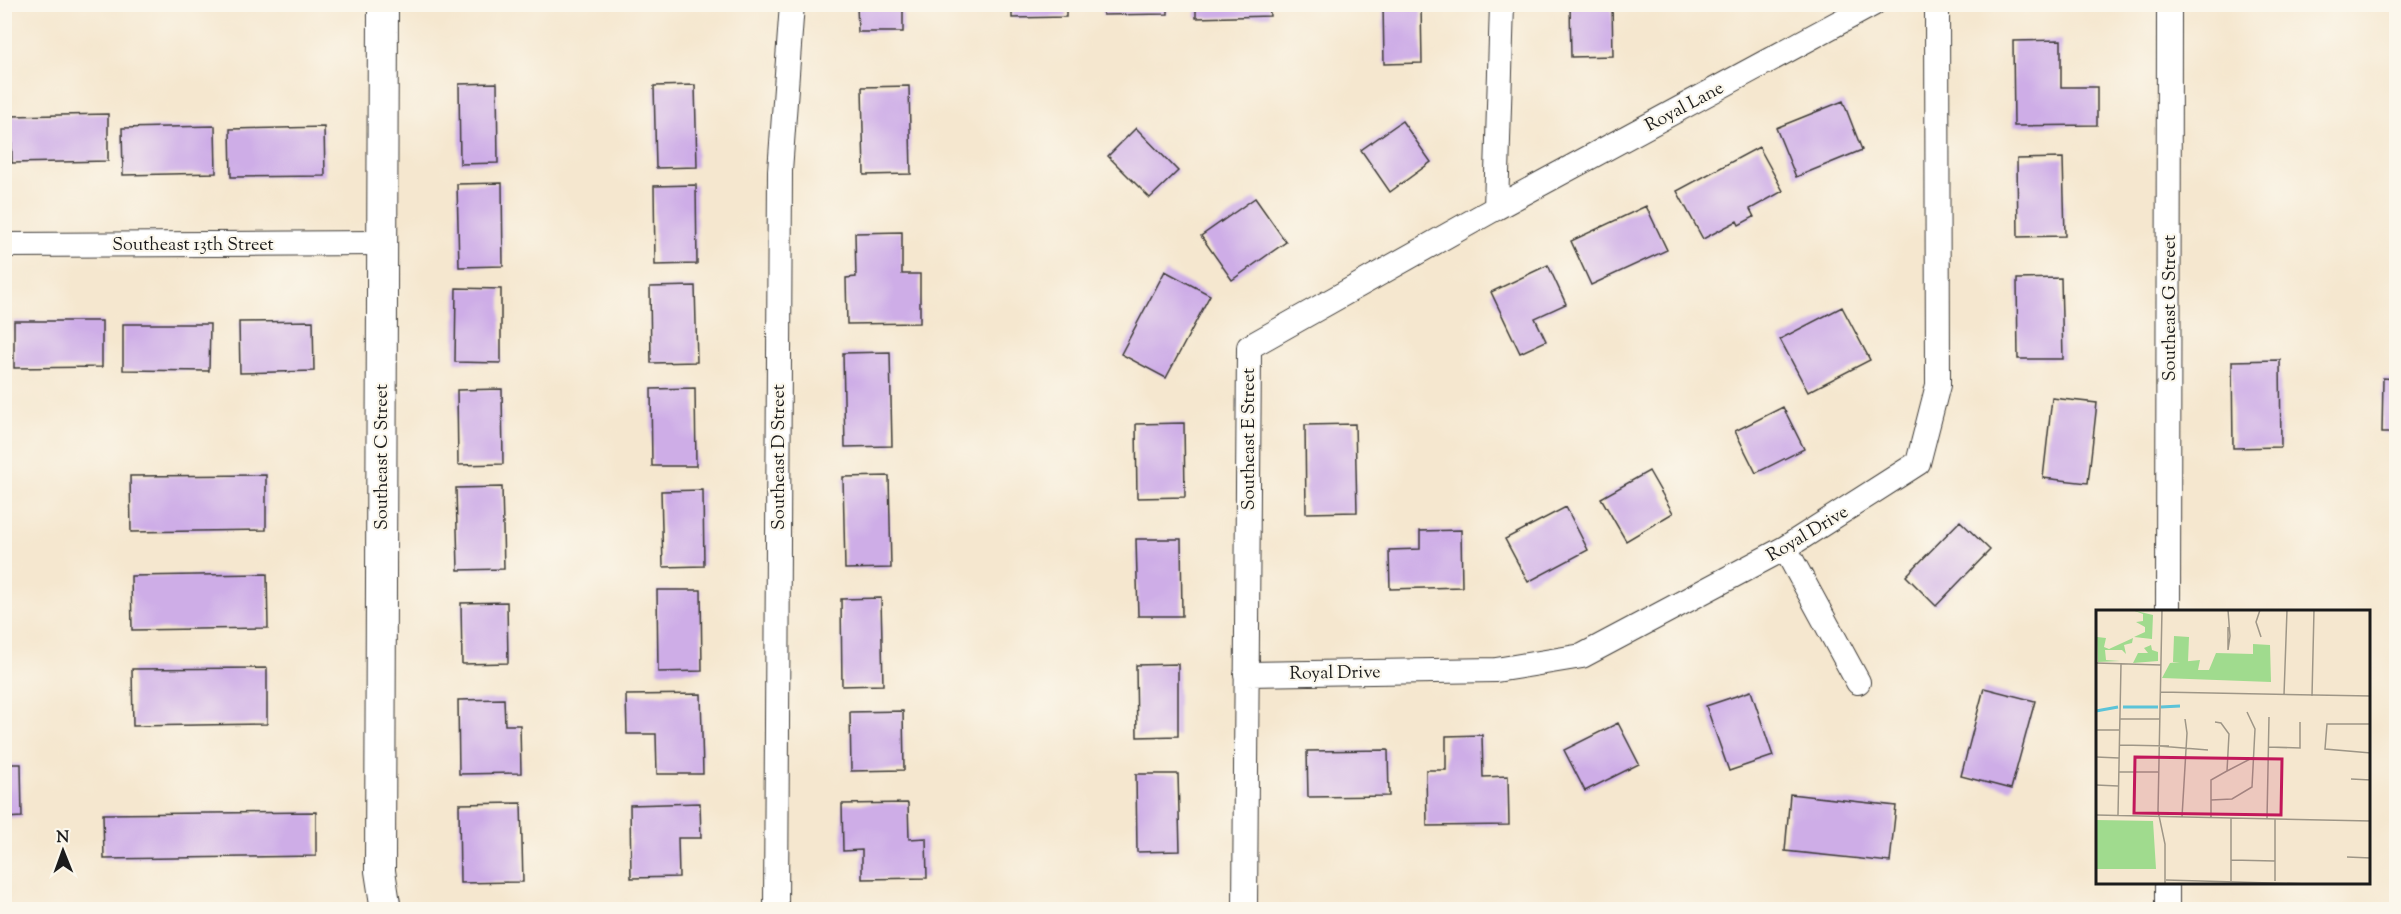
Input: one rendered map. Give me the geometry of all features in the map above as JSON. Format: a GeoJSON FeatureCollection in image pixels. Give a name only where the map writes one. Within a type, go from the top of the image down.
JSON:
{"type":"FeatureCollection","features":[{"type":"Feature","properties":{"kind":"street","name":"Southeast C Street"},"geometry":{"type":"LineString","coordinates":[[384,4],[380,871],[386,909]]}},
{"type":"Feature","properties":{"kind":"street","name":"Southeast D Street"},"geometry":{"type":"LineString","coordinates":[[776,909],[780,171],[792,4]]}},
{"type":"Feature","properties":{"kind":"street"},"geometry":{"type":"LineString","coordinates":[[1496,208],[1503,4]]}},
{"type":"Feature","properties":{"kind":"street","name":"Royal Lane"},"geometry":{"type":"LineString","coordinates":[[1496,208],[1873,4]]}},
{"type":"Feature","properties":{"kind":"street","name":"Royal Drive"},"geometry":{"type":"LineString","coordinates":[[1246,674],[1496,670],[1582,656],[1785,548],[1918,463],[1938,385],[1937,4]]}},
{"type":"Feature","properties":{"kind":"street","name":"Southeast G Street"},"geometry":{"type":"LineString","coordinates":[[2168,610],[2169,4]]}},
{"type":"Feature","properties":{"kind":"street","name":"Southeast E Street"},"geometry":{"type":"LineString","coordinates":[[1245,909],[1249,347],[1496,208]]}},
{"type":"Feature","properties":{"kind":"street","name":"Southeast 13th Street"},"geometry":{"type":"LineString","coordinates":[[4,245],[382,243]]}},
{"type":"Feature","properties":{"kind":"street"},"geometry":{"type":"LineString","coordinates":[[1785,548],[1858,682]]}},
{"type":"Feature","properties":{"kind":"street"},"geometry":{"type":"LineString","coordinates":[[2167,884],[2167,909]]}},
{"type":"Feature","properties":{"kind":"building"},"geometry":{"type":"Polygon","coordinates":[[[857,4],[903,4],[903,32],[858,32],[857,4]]]}},
{"type":"Feature","properties":{"kind":"building"},"geometry":{"type":"Polygon","coordinates":[[[1012,4],[1066,4],[1066,17],[1012,18],[1012,4]]]}},
{"type":"Feature","properties":{"kind":"building"},"geometry":{"type":"Polygon","coordinates":[[[1103,4],[1168,4],[1168,14],[1103,15],[1103,4]]]}},
{"type":"Feature","properties":{"kind":"building"},"geometry":{"type":"Polygon","coordinates":[[[1196,4],[1269,4],[1270,16],[1196,18],[1196,4]]]}},
{"type":"Feature","properties":{"kind":"building"},"geometry":{"type":"Polygon","coordinates":[[[1383,4],[1421,4],[1422,63],[1384,64],[1383,4]]]}},
{"type":"Feature","properties":{"kind":"building"},"geometry":{"type":"Polygon","coordinates":[[[1570,4],[1612,4],[1613,56],[1571,57],[1570,4]]]}},
{"type":"Feature","properties":{"kind":"building"},"geometry":{"type":"Polygon","coordinates":[[[2061,40],[2061,87],[2097,87],[2097,125],[2014,126],[2013,41],[2061,40]]]}},
{"type":"Feature","properties":{"kind":"building"},"geometry":{"type":"Polygon","coordinates":[[[497,83],[498,163],[460,164],[459,84],[497,83]]]}},
{"type":"Feature","properties":{"kind":"building"},"geometry":{"type":"Polygon","coordinates":[[[695,85],[697,167],[656,168],[654,86],[695,85]]]}},
{"type":"Feature","properties":{"kind":"building"},"geometry":{"type":"Polygon","coordinates":[[[909,86],[911,174],[864,175],[862,87],[909,86]]]}},
{"type":"Feature","properties":{"kind":"building"},"geometry":{"type":"Polygon","coordinates":[[[1843,101],[1862,150],[1796,177],[1776,128],[1843,101]]]}},
{"type":"Feature","properties":{"kind":"building"},"geometry":{"type":"Polygon","coordinates":[[[108,114],[108,161],[12,163],[11,116],[108,114]]]}},
{"type":"Feature","properties":{"kind":"building"},"geometry":{"type":"Polygon","coordinates":[[[1402,121],[1431,162],[1390,192],[1361,150],[1402,121]]]}},
{"type":"Feature","properties":{"kind":"building"},"geometry":{"type":"Polygon","coordinates":[[[215,126],[216,173],[123,175],[122,128],[215,126]]]}},
{"type":"Feature","properties":{"kind":"building"},"geometry":{"type":"Polygon","coordinates":[[[324,127],[325,176],[231,177],[230,129],[324,127]]]}},
{"type":"Feature","properties":{"kind":"building"},"geometry":{"type":"Polygon","coordinates":[[[1136,128],[1178,171],[1150,198],[1108,156],[1136,128]]]}},
{"type":"Feature","properties":{"kind":"building"},"geometry":{"type":"Polygon","coordinates":[[[1759,147],[1783,191],[1750,209],[1754,217],[1739,225],[1737,221],[1703,239],[1677,191],[1759,147]]]}},
{"type":"Feature","properties":{"kind":"building"},"geometry":{"type":"Polygon","coordinates":[[[2063,158],[2065,236],[2018,237],[2017,159],[2063,158]]]}},
{"type":"Feature","properties":{"kind":"building"},"geometry":{"type":"Polygon","coordinates":[[[502,183],[503,266],[459,267],[457,184],[502,183]]]}},
{"type":"Feature","properties":{"kind":"building"},"geometry":{"type":"Polygon","coordinates":[[[696,185],[697,264],[655,265],[654,186],[696,185]]]}},
{"type":"Feature","properties":{"kind":"building"},"geometry":{"type":"Polygon","coordinates":[[[1255,198],[1286,242],[1232,280],[1201,236],[1255,198]]]}},
{"type":"Feature","properties":{"kind":"building"},"geometry":{"type":"Polygon","coordinates":[[[1646,206],[1667,250],[1591,285],[1571,241],[1646,206]]]}},
{"type":"Feature","properties":{"kind":"building"},"geometry":{"type":"Polygon","coordinates":[[[902,232],[902,274],[920,274],[920,323],[847,324],[846,278],[856,277],[855,233],[902,232]]]}},
{"type":"Feature","properties":{"kind":"building"},"geometry":{"type":"Polygon","coordinates":[[[1548,265],[1566,304],[1535,318],[1546,341],[1520,353],[1491,292],[1548,265]]]}},
{"type":"Feature","properties":{"kind":"building"},"geometry":{"type":"Polygon","coordinates":[[[1165,271],[1210,295],[1166,378],[1121,354],[1165,271]]]}},
{"type":"Feature","properties":{"kind":"building"},"geometry":{"type":"Polygon","coordinates":[[[2061,278],[2063,359],[2018,359],[2017,279],[2061,278]]]}},
{"type":"Feature","properties":{"kind":"building"},"geometry":{"type":"Polygon","coordinates":[[[695,286],[697,362],[651,363],[650,287],[695,286]]]}},
{"type":"Feature","properties":{"kind":"building"},"geometry":{"type":"Polygon","coordinates":[[[456,288],[501,289],[501,363],[455,362],[456,288]]]}},
{"type":"Feature","properties":{"kind":"building"},"geometry":{"type":"Polygon","coordinates":[[[1842,307],[1870,360],[1808,392],[1780,339],[1842,307]]]}},
{"type":"Feature","properties":{"kind":"building"},"geometry":{"type":"Polygon","coordinates":[[[14,321],[102,321],[102,367],[14,368],[14,321]]]}},
{"type":"Feature","properties":{"kind":"building"},"geometry":{"type":"Polygon","coordinates":[[[313,321],[314,371],[240,373],[239,322],[313,321]]]}},
{"type":"Feature","properties":{"kind":"building"},"geometry":{"type":"Polygon","coordinates":[[[123,324],[210,324],[209,371],[123,370],[123,324]]]}},
{"type":"Feature","properties":{"kind":"building"},"geometry":{"type":"Polygon","coordinates":[[[890,352],[892,446],[845,447],[843,353],[890,352]]]}},
{"type":"Feature","properties":{"kind":"building"},"geometry":{"type":"Polygon","coordinates":[[[2280,360],[2281,447],[2233,448],[2232,361],[2280,360]]]}},
{"type":"Feature","properties":{"kind":"building"},"geometry":{"type":"Polygon","coordinates":[[[2383,378],[2396,379],[2396,433],[2382,433],[2383,378]]]}},
{"type":"Feature","properties":{"kind":"building"},"geometry":{"type":"Polygon","coordinates":[[[695,388],[696,466],[652,466],[651,389],[695,388]]]}},
{"type":"Feature","properties":{"kind":"building"},"geometry":{"type":"Polygon","coordinates":[[[502,389],[503,464],[458,465],[457,390],[502,389]]]}},
{"type":"Feature","properties":{"kind":"building"},"geometry":{"type":"Polygon","coordinates":[[[2052,398],[2097,403],[2088,483],[2043,478],[2052,398]]]}},
{"type":"Feature","properties":{"kind":"building"},"geometry":{"type":"Polygon","coordinates":[[[1783,407],[1804,449],[1756,473],[1735,431],[1783,407]]]}},
{"type":"Feature","properties":{"kind":"building"},"geometry":{"type":"Polygon","coordinates":[[[1184,423],[1185,497],[1137,498],[1136,424],[1184,423]]]}},
{"type":"Feature","properties":{"kind":"building"},"geometry":{"type":"Polygon","coordinates":[[[1355,424],[1357,512],[1306,513],[1305,425],[1355,424]]]}},
{"type":"Feature","properties":{"kind":"building"},"geometry":{"type":"Polygon","coordinates":[[[1649,471],[1673,513],[1626,541],[1601,498],[1649,471]]]}},
{"type":"Feature","properties":{"kind":"building"},"geometry":{"type":"Polygon","coordinates":[[[266,475],[266,530],[131,532],[130,476],[266,475]]]}},
{"type":"Feature","properties":{"kind":"building"},"geometry":{"type":"Polygon","coordinates":[[[889,476],[891,568],[845,569],[843,477],[889,476]]]}},
{"type":"Feature","properties":{"kind":"building"},"geometry":{"type":"Polygon","coordinates":[[[502,487],[504,569],[458,570],[456,488],[502,487]]]}},
{"type":"Feature","properties":{"kind":"building"},"geometry":{"type":"Polygon","coordinates":[[[703,490],[704,566],[663,567],[661,491],[703,490]]]}},
{"type":"Feature","properties":{"kind":"building"},"geometry":{"type":"Polygon","coordinates":[[[1566,507],[1588,550],[1528,582],[1505,539],[1566,507]]]}},
{"type":"Feature","properties":{"kind":"building"},"geometry":{"type":"Polygon","coordinates":[[[1960,521],[1990,550],[1936,606],[1906,576],[1960,521]]]}},
{"type":"Feature","properties":{"kind":"building"},"geometry":{"type":"Polygon","coordinates":[[[1461,530],[1462,587],[1390,589],[1389,550],[1420,549],[1420,531],[1461,530]]]}},
{"type":"Feature","properties":{"kind":"building"},"geometry":{"type":"Polygon","coordinates":[[[1136,539],[1181,539],[1182,616],[1138,616],[1136,539]]]}},
{"type":"Feature","properties":{"kind":"building"},"geometry":{"type":"Polygon","coordinates":[[[267,574],[268,628],[132,630],[131,576],[267,574]]]}},
{"type":"Feature","properties":{"kind":"building"},"geometry":{"type":"Polygon","coordinates":[[[657,590],[701,590],[702,671],[658,672],[657,590]]]}},
{"type":"Feature","properties":{"kind":"building"},"geometry":{"type":"Polygon","coordinates":[[[881,598],[883,685],[842,686],[841,599],[881,598]]]}},
{"type":"Feature","properties":{"kind":"building"},"geometry":{"type":"Polygon","coordinates":[[[507,602],[508,663],[462,664],[461,603],[507,602]]]}},
{"type":"Feature","properties":{"kind":"building"},"geometry":{"type":"Polygon","coordinates":[[[1178,664],[1178,736],[1137,737],[1136,665],[1178,664]]]}},
{"type":"Feature","properties":{"kind":"building"},"geometry":{"type":"Polygon","coordinates":[[[267,668],[267,724],[133,726],[132,669],[267,668]]]}},
{"type":"Feature","properties":{"kind":"building"},"geometry":{"type":"Polygon","coordinates":[[[1984,688],[2035,701],[2011,789],[1961,776],[1984,688]]]}},
{"type":"Feature","properties":{"kind":"building"},"geometry":{"type":"Polygon","coordinates":[[[1751,691],[1773,756],[1729,771],[1706,706],[1751,691]]]}},
{"type":"Feature","properties":{"kind":"building"},"geometry":{"type":"Polygon","coordinates":[[[701,694],[703,774],[657,774],[656,734],[627,734],[626,695],[701,694]]]}},
{"type":"Feature","properties":{"kind":"building"},"geometry":{"type":"Polygon","coordinates":[[[504,699],[505,725],[520,725],[521,773],[459,774],[458,700],[504,699]]]}},
{"type":"Feature","properties":{"kind":"building"},"geometry":{"type":"Polygon","coordinates":[[[903,711],[904,770],[851,771],[850,712],[903,711]]]}},
{"type":"Feature","properties":{"kind":"building"},"geometry":{"type":"Polygon","coordinates":[[[1618,723],[1639,764],[1585,791],[1564,750],[1618,723]]]}},
{"type":"Feature","properties":{"kind":"building"},"geometry":{"type":"Polygon","coordinates":[[[1482,735],[1483,777],[1508,776],[1509,825],[1427,826],[1426,770],[1446,770],[1446,736],[1482,735]]]}},
{"type":"Feature","properties":{"kind":"building"},"geometry":{"type":"Polygon","coordinates":[[[1388,750],[1389,796],[1308,797],[1307,751],[1388,750]]]}},
{"type":"Feature","properties":{"kind":"building"},"geometry":{"type":"Polygon","coordinates":[[[4,764],[21,764],[22,817],[4,818],[4,764]]]}},
{"type":"Feature","properties":{"kind":"building"},"geometry":{"type":"Polygon","coordinates":[[[1136,774],[1178,774],[1180,851],[1137,852],[1136,774]]]}},
{"type":"Feature","properties":{"kind":"building"},"geometry":{"type":"Polygon","coordinates":[[[1790,794],[1896,806],[1890,862],[1785,851],[1790,794]]]}},
{"type":"Feature","properties":{"kind":"building"},"geometry":{"type":"Polygon","coordinates":[[[521,803],[523,882],[460,883],[459,804],[521,803]]]}},
{"type":"Feature","properties":{"kind":"building"},"geometry":{"type":"Polygon","coordinates":[[[700,803],[701,838],[678,838],[679,877],[631,878],[630,805],[700,803]]]}},
{"type":"Feature","properties":{"kind":"building"},"geometry":{"type":"Polygon","coordinates":[[[908,803],[909,839],[926,838],[927,878],[862,879],[862,850],[843,851],[842,804],[908,803]]]}},
{"type":"Feature","properties":{"kind":"building"},"geometry":{"type":"Polygon","coordinates":[[[316,812],[316,856],[104,859],[103,814],[316,812]]]}}]}
